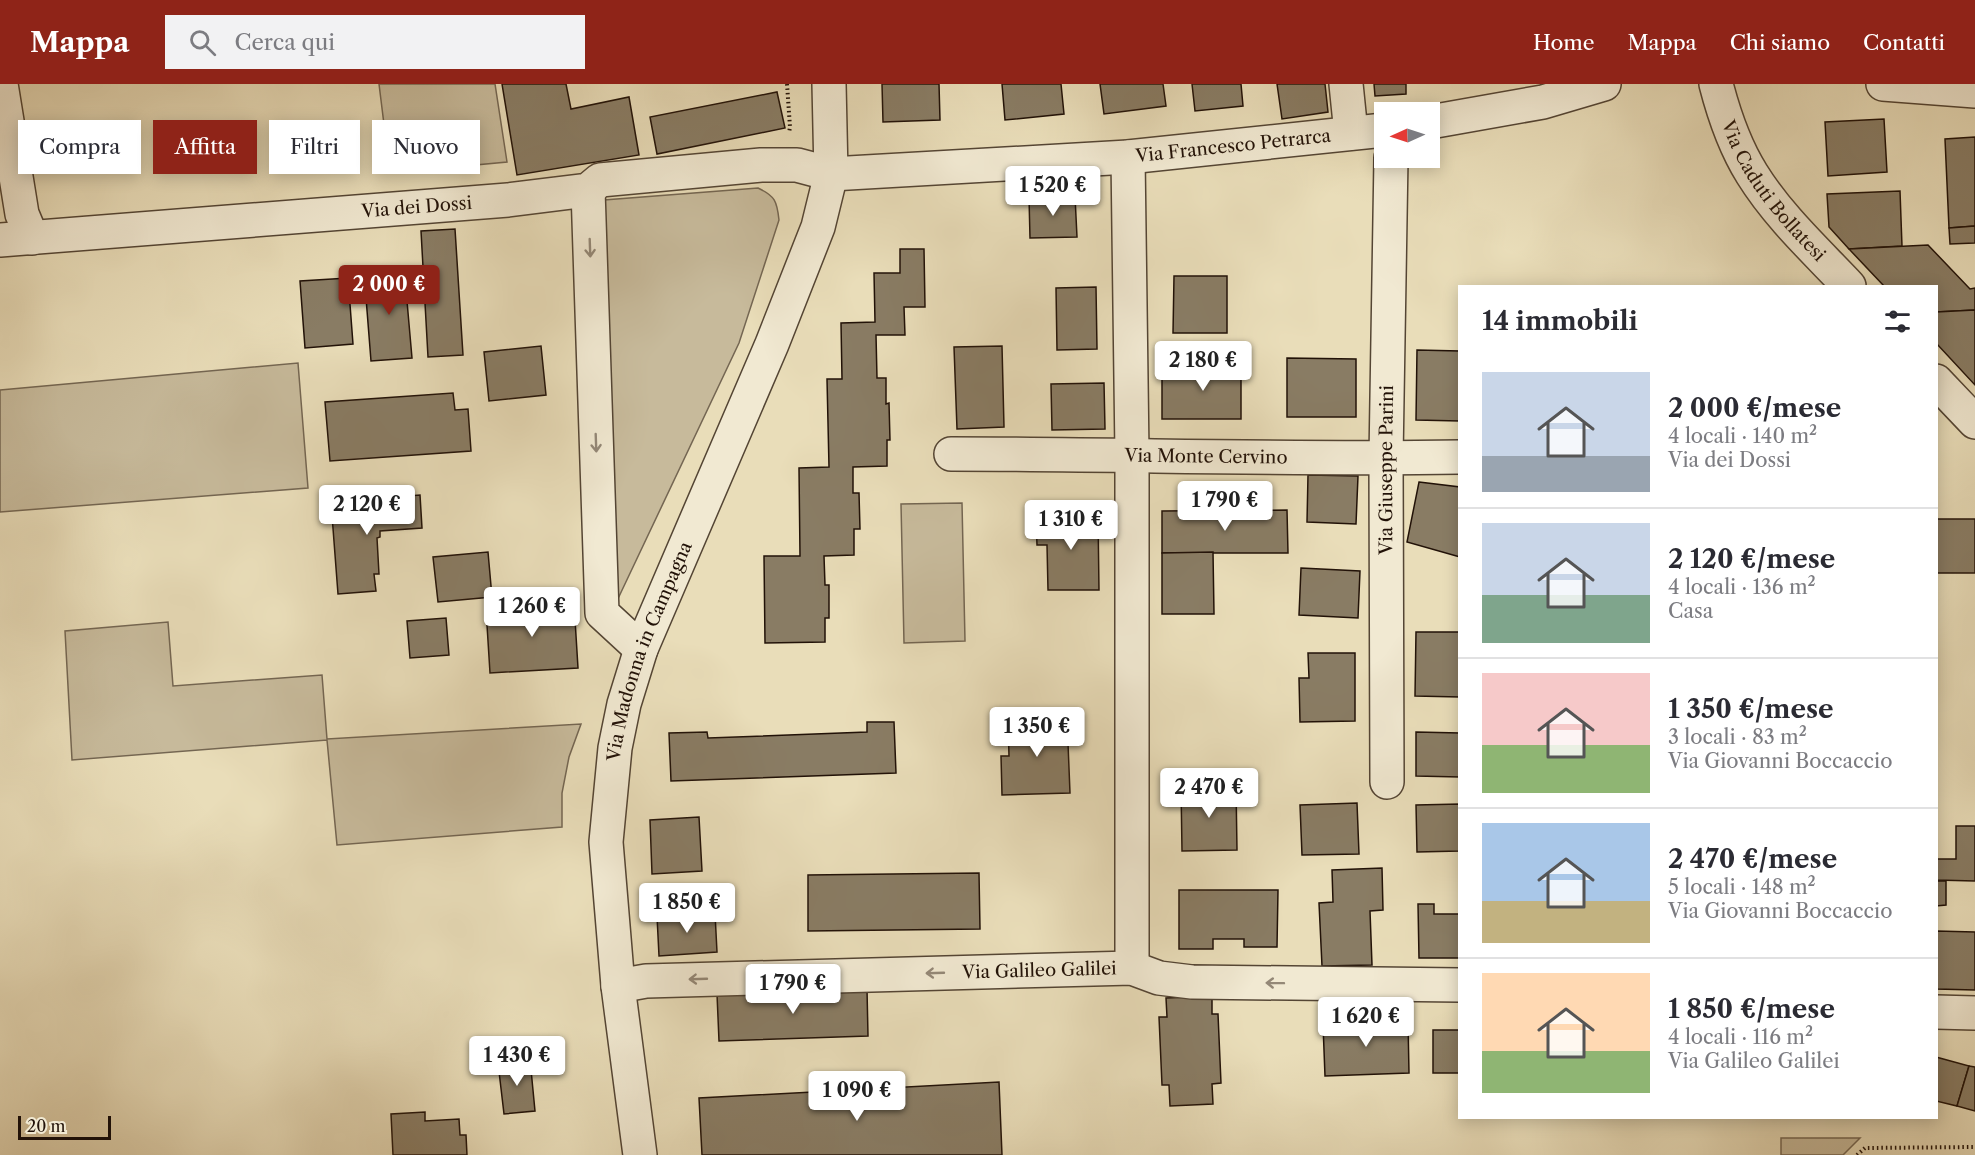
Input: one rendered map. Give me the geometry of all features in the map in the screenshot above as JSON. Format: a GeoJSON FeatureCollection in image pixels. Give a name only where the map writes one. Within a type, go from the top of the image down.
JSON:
{"type":"FeatureCollection","features":[{"type":"Feature","properties":{"kind":"street"},"geometry":{"type":"LineString","coordinates":[[1,84],[22,214],[16,239]]}},
{"type":"Feature","properties":{"kind":"street","name":"Via Madonna in Campagna"},"geometry":{"type":"LineString","coordinates":[[640,1155],[618,986],[606,842],[615,748],[624,704],[641,650],[818,227],[831,174],[829,84]]}},
{"type":"Feature","properties":{"kind":"street"},"geometry":{"type":"LineString","coordinates":[[1346,84],[1351,133]]}},
{"type":"Feature","properties":{"kind":"street"},"geometry":{"type":"LineString","coordinates":[[1440,120],[1543,102],[1604,84]]}},
{"type":"Feature","properties":{"kind":"street","name":"Via Caduti Bollatesi"},"geometry":{"type":"LineString","coordinates":[[1716,84],[1733,137],[1751,173],[1773,205],[1848,285]]}},
{"type":"Feature","properties":{"kind":"street"},"geometry":{"type":"LineString","coordinates":[[1883,84],[1975,91]]}},
{"type":"Feature","properties":{"kind":"street","name":"Via Francesco Petrarca"},"geometry":{"type":"LineString","coordinates":[[831,174],[1128,157],[1374,131]]}},
{"type":"Feature","properties":{"kind":"street"},"geometry":{"type":"LineString","coordinates":[[1128,157],[1132,454],[1132,968]]}},
{"type":"Feature","properties":{"kind":"street","name":"Via dei Dossi"},"geometry":{"type":"LineString","coordinates":[[16,239],[496,201],[588,190],[600,180],[761,165],[797,165],[831,174]]}},
{"type":"Feature","properties":{"kind":"street","name":"Via Giuseppe Parini"},"geometry":{"type":"LineString","coordinates":[[1387,782],[1386,458],[1391,168]]}},
{"type":"Feature","properties":{"kind":"street"},"geometry":{"type":"LineString","coordinates":[[588,190],[602,613],[641,650]]}},
{"type":"Feature","properties":{"kind":"street"},"geometry":{"type":"LineString","coordinates":[[1938,383],[1975,422]]}},
{"type":"Feature","properties":{"kind":"street","name":"Via Monte Cervino"},"geometry":{"type":"LineString","coordinates":[[951,454],[1458,457]]}},
{"type":"Feature","properties":{"kind":"street","name":"Via Galileo Galilei"},"geometry":{"type":"LineString","coordinates":[[618,986],[646,981],[1132,968],[1159,978],[1192,982],[1458,985]]}},
{"type":"Feature","properties":{"kind":"street"},"geometry":{"type":"LineString","coordinates":[[1938,1012],[1975,1013]]}},
{"type":"Feature","properties":{"kind":"path"},"geometry":{"type":"LineString","coordinates":[[787,84],[790,127],[787,138]]}},
{"type":"Feature","properties":{"kind":"path"},"geometry":{"type":"LineString","coordinates":[[1857,1155],[1864,1148],[1975,1148]]}},
{"type":"Feature","properties":{"kind":"shaded area"},"geometry":{"type":"Polygon","coordinates":[[[379,84],[495,84],[507,162],[480,165],[480,120],[383,120],[379,84]]]}},
{"type":"Feature","properties":{"kind":"shaded area"},"geometry":{"type":"Polygon","coordinates":[[[758,188],[774,200],[779,220],[739,343],[615,605],[604,200],[758,188]]]}},
{"type":"Feature","properties":{"kind":"shaded area"},"geometry":{"type":"Polygon","coordinates":[[[298,363],[308,488],[0,512],[0,390],[298,363]]]}},
{"type":"Feature","properties":{"kind":"shaded area"},"geometry":{"type":"Polygon","coordinates":[[[962,503],[965,641],[904,643],[901,504],[962,503]]]}},
{"type":"Feature","properties":{"kind":"shaded area"},"geometry":{"type":"Polygon","coordinates":[[[168,622],[173,686],[322,675],[327,739],[581,724],[569,757],[562,793],[562,827],[337,845],[327,740],[72,760],[65,631],[168,622]]]}},
{"type":"Feature","properties":{"kind":"shaded area"},"geometry":{"type":"Polygon","coordinates":[[[1781,1138],[1860,1138],[1843,1155],[1781,1155],[1781,1138]]]}},
{"type":"Feature","properties":{"kind":"building"},"geometry":{"type":"Polygon","coordinates":[[[502,84],[566,84],[571,109],[629,97],[639,155],[517,175],[502,84]]]}},
{"type":"Feature","properties":{"kind":"building"},"geometry":{"type":"Polygon","coordinates":[[[882,84],[939,84],[940,120],[883,122],[882,84]]]}},
{"type":"Feature","properties":{"kind":"building"},"geometry":{"type":"Polygon","coordinates":[[[1002,84],[1061,84],[1064,114],[1005,120],[1002,84]]]}},
{"type":"Feature","properties":{"kind":"building"},"geometry":{"type":"Polygon","coordinates":[[[1100,84],[1163,84],[1166,106],[1104,114],[1100,84]]]}},
{"type":"Feature","properties":{"kind":"building"},"geometry":{"type":"Polygon","coordinates":[[[1192,84],[1241,84],[1243,106],[1195,111],[1192,84]]]}},
{"type":"Feature","properties":{"kind":"building"},"geometry":{"type":"Polygon","coordinates":[[[1277,84],[1325,84],[1328,112],[1282,119],[1277,84]]]}},
{"type":"Feature","properties":{"kind":"building"},"geometry":{"type":"Polygon","coordinates":[[[1374,84],[1406,84],[1406,94],[1375,96],[1374,84]]]}},
{"type":"Feature","properties":{"kind":"building"},"geometry":{"type":"Polygon","coordinates":[[[777,92],[785,128],[657,154],[650,117],[777,92]]]}},
{"type":"Feature","properties":{"kind":"building"},"geometry":{"type":"Polygon","coordinates":[[[1884,119],[1887,172],[1828,176],[1825,122],[1884,119]]]}},
{"type":"Feature","properties":{"kind":"building"},"geometry":{"type":"Polygon","coordinates":[[[1975,137],[1975,226],[1949,228],[1945,139],[1975,137]]]}},
{"type":"Feature","properties":{"kind":"building"},"geometry":{"type":"Polygon","coordinates":[[[1900,191],[1902,246],[1849,249],[1829,227],[1827,194],[1900,191]]]}},
{"type":"Feature","properties":{"kind":"building"},"geometry":{"type":"Polygon","coordinates":[[[1075,196],[1077,237],[1030,238],[1029,197],[1075,196]]]}},
{"type":"Feature","properties":{"kind":"building"},"geometry":{"type":"Polygon","coordinates":[[[1975,226],[1975,243],[1950,244],[1949,228],[1975,226]]]}},
{"type":"Feature","properties":{"kind":"building"},"geometry":{"type":"Polygon","coordinates":[[[455,229],[463,355],[428,357],[421,231],[455,229]]]}},
{"type":"Feature","properties":{"kind":"building"},"geometry":{"type":"Polygon","coordinates":[[[1928,245],[1970,289],[1975,288],[1975,310],[1938,312],[1938,285],[1883,285],[1849,249],[1928,245]]]}},
{"type":"Feature","properties":{"kind":"building"},"geometry":{"type":"Polygon","coordinates":[[[900,249],[924,249],[925,307],[904,307],[905,335],[876,335],[877,378],[886,378],[886,404],[889,403],[890,440],[887,440],[887,466],[853,467],[853,493],[859,493],[860,529],[854,529],[854,555],[824,556],[825,585],[829,585],[829,618],[825,618],[825,642],[765,643],[764,556],[800,556],[799,468],[829,467],[827,379],[842,379],[841,323],[875,322],[874,273],[900,273],[900,249]]]}},
{"type":"Feature","properties":{"kind":"building"},"geometry":{"type":"Polygon","coordinates":[[[404,267],[412,358],[371,361],[365,285],[376,284],[375,269],[404,267]]]}},
{"type":"Feature","properties":{"kind":"building"},"geometry":{"type":"Polygon","coordinates":[[[1174,276],[1227,276],[1227,333],[1173,333],[1174,276]]]}},
{"type":"Feature","properties":{"kind":"building"},"geometry":{"type":"Polygon","coordinates":[[[348,278],[353,344],[305,348],[300,281],[348,278]]]}},
{"type":"Feature","properties":{"kind":"building"},"geometry":{"type":"Polygon","coordinates":[[[1096,287],[1097,349],[1057,350],[1056,288],[1096,287]]]}},
{"type":"Feature","properties":{"kind":"building"},"geometry":{"type":"Polygon","coordinates":[[[1975,310],[1975,385],[1938,345],[1938,312],[1975,310]]]}},
{"type":"Feature","properties":{"kind":"building"},"geometry":{"type":"Polygon","coordinates":[[[541,346],[546,395],[489,401],[484,352],[541,346]]]}},
{"type":"Feature","properties":{"kind":"building"},"geometry":{"type":"Polygon","coordinates":[[[1002,346],[1004,427],[957,429],[954,347],[1002,346]]]}},
{"type":"Feature","properties":{"kind":"building"},"geometry":{"type":"Polygon","coordinates":[[[1417,350],[1458,351],[1458,421],[1416,420],[1417,350]]]}},
{"type":"Feature","properties":{"kind":"building"},"geometry":{"type":"Polygon","coordinates":[[[1287,358],[1356,359],[1356,417],[1287,417],[1287,358]]]}},
{"type":"Feature","properties":{"kind":"building"},"geometry":{"type":"Polygon","coordinates":[[[1201,361],[1241,361],[1241,419],[1162,419],[1162,371],[1201,371],[1201,361]]]}},
{"type":"Feature","properties":{"kind":"building"},"geometry":{"type":"Polygon","coordinates":[[[1104,383],[1105,429],[1052,430],[1051,384],[1104,383]]]}},
{"type":"Feature","properties":{"kind":"building"},"geometry":{"type":"Polygon","coordinates":[[[453,393],[455,410],[468,409],[471,451],[330,461],[325,402],[453,393]]]}},
{"type":"Feature","properties":{"kind":"building"},"geometry":{"type":"Polygon","coordinates":[[[1308,475],[1358,476],[1356,524],[1307,522],[1308,475]]]}},
{"type":"Feature","properties":{"kind":"building"},"geometry":{"type":"Polygon","coordinates":[[[1419,482],[1458,487],[1458,556],[1407,542],[1419,482]]]}},
{"type":"Feature","properties":{"kind":"building"},"geometry":{"type":"Polygon","coordinates":[[[420,495],[422,528],[380,531],[380,537],[377,538],[379,574],[374,574],[376,591],[338,594],[331,502],[420,495]]]}},
{"type":"Feature","properties":{"kind":"building"},"geometry":{"type":"Polygon","coordinates":[[[1287,510],[1288,553],[1162,553],[1162,511],[1287,510]]]}},
{"type":"Feature","properties":{"kind":"building"},"geometry":{"type":"Polygon","coordinates":[[[1098,515],[1099,590],[1048,590],[1047,545],[1037,545],[1036,516],[1098,515]]]}},
{"type":"Feature","properties":{"kind":"building"},"geometry":{"type":"Polygon","coordinates":[[[1938,519],[1975,519],[1975,573],[1938,573],[1938,519]]]}},
{"type":"Feature","properties":{"kind":"building"},"geometry":{"type":"Polygon","coordinates":[[[488,552],[492,597],[438,602],[433,557],[488,552]]]}},
{"type":"Feature","properties":{"kind":"building"},"geometry":{"type":"Polygon","coordinates":[[[1213,552],[1214,614],[1162,614],[1162,553],[1213,552]]]}},
{"type":"Feature","properties":{"kind":"building"},"geometry":{"type":"Polygon","coordinates":[[[1301,568],[1360,571],[1358,618],[1299,615],[1301,568]]]}},
{"type":"Feature","properties":{"kind":"building"},"geometry":{"type":"Polygon","coordinates":[[[574,603],[578,668],[490,673],[486,609],[574,603]]]}},
{"type":"Feature","properties":{"kind":"building"},"geometry":{"type":"Polygon","coordinates":[[[446,618],[449,655],[410,658],[407,621],[446,618]]]}},
{"type":"Feature","properties":{"kind":"building"},"geometry":{"type":"Polygon","coordinates":[[[1416,632],[1458,632],[1458,697],[1415,696],[1416,632]]]}},
{"type":"Feature","properties":{"kind":"building"},"geometry":{"type":"Polygon","coordinates":[[[1308,653],[1355,653],[1355,721],[1300,722],[1299,678],[1309,678],[1308,653]]]}},
{"type":"Feature","properties":{"kind":"building"},"geometry":{"type":"Polygon","coordinates":[[[1067,718],[1070,793],[1002,795],[1001,756],[1009,756],[1008,720],[1067,718]]]}},
{"type":"Feature","properties":{"kind":"building"},"geometry":{"type":"Polygon","coordinates":[[[867,722],[894,722],[896,773],[671,781],[669,733],[707,732],[708,738],[867,732],[867,722]]]}},
{"type":"Feature","properties":{"kind":"building"},"geometry":{"type":"Polygon","coordinates":[[[1416,732],[1458,733],[1458,777],[1416,776],[1416,732]]]}},
{"type":"Feature","properties":{"kind":"building"},"geometry":{"type":"Polygon","coordinates":[[[1236,786],[1237,850],[1182,851],[1181,787],[1236,786]]]}},
{"type":"Feature","properties":{"kind":"building"},"geometry":{"type":"Polygon","coordinates":[[[1357,803],[1359,854],[1302,855],[1300,805],[1357,803]]]}},
{"type":"Feature","properties":{"kind":"building"},"geometry":{"type":"Polygon","coordinates":[[[1458,804],[1458,851],[1417,852],[1416,805],[1458,804]]]}},
{"type":"Feature","properties":{"kind":"building"},"geometry":{"type":"Polygon","coordinates":[[[699,817],[702,871],[652,874],[650,820],[699,817]]]}},
{"type":"Feature","properties":{"kind":"building"},"geometry":{"type":"Polygon","coordinates":[[[1956,826],[1975,826],[1975,881],[1938,880],[1938,859],[1956,859],[1956,826]]]}},
{"type":"Feature","properties":{"kind":"building"},"geometry":{"type":"Polygon","coordinates":[[[1382,868],[1383,910],[1370,911],[1372,965],[1322,966],[1319,903],[1333,902],[1332,870],[1382,868]]]}},
{"type":"Feature","properties":{"kind":"building"},"geometry":{"type":"Polygon","coordinates":[[[979,873],[980,929],[808,931],[808,875],[979,873]]]}},
{"type":"Feature","properties":{"kind":"building"},"geometry":{"type":"Polygon","coordinates":[[[1938,881],[1946,881],[1946,905],[1938,906],[1938,881]]]}},
{"type":"Feature","properties":{"kind":"building"},"geometry":{"type":"Polygon","coordinates":[[[1179,890],[1278,890],[1277,947],[1244,947],[1244,939],[1213,939],[1213,949],[1179,949],[1179,890]]]}},
{"type":"Feature","properties":{"kind":"building"},"geometry":{"type":"Polygon","coordinates":[[[1418,904],[1434,904],[1434,914],[1458,914],[1458,958],[1419,958],[1418,904]]]}},
{"type":"Feature","properties":{"kind":"building"},"geometry":{"type":"Polygon","coordinates":[[[715,913],[717,952],[659,956],[657,916],[715,913]]]}},
{"type":"Feature","properties":{"kind":"building"},"geometry":{"type":"Polygon","coordinates":[[[1938,931],[1975,932],[1975,990],[1938,989],[1938,931]]]}},
{"type":"Feature","properties":{"kind":"building"},"geometry":{"type":"Polygon","coordinates":[[[867,989],[868,1036],[719,1041],[717,994],[867,989]]]}},
{"type":"Feature","properties":{"kind":"building"},"geometry":{"type":"Polygon","coordinates":[[[1212,996],[1212,1014],[1218,1014],[1221,1083],[1212,1084],[1213,1104],[1170,1106],[1169,1085],[1162,1085],[1159,1017],[1167,1017],[1166,998],[1212,996]]]}},
{"type":"Feature","properties":{"kind":"building"},"geometry":{"type":"Polygon","coordinates":[[[1408,1021],[1409,1073],[1325,1076],[1323,1024],[1408,1021]]]}},
{"type":"Feature","properties":{"kind":"building"},"geometry":{"type":"Polygon","coordinates":[[[1433,1030],[1458,1030],[1458,1073],[1433,1073],[1433,1030]]]}},
{"type":"Feature","properties":{"kind":"building"},"geometry":{"type":"Polygon","coordinates":[[[1938,1058],[1969,1066],[1957,1106],[1938,1101],[1938,1058]]]}},
{"type":"Feature","properties":{"kind":"building"},"geometry":{"type":"Polygon","coordinates":[[[530,1059],[535,1111],[504,1114],[498,1063],[530,1059]]]}},
{"type":"Feature","properties":{"kind":"building"},"geometry":{"type":"Polygon","coordinates":[[[1969,1066],[1975,1067],[1975,1111],[1957,1106],[1969,1066]]]}},
{"type":"Feature","properties":{"kind":"building"},"geometry":{"type":"Polygon","coordinates":[[[999,1082],[1002,1155],[702,1155],[699,1098],[999,1082]]]}},
{"type":"Feature","properties":{"kind":"building"},"geometry":{"type":"Polygon","coordinates":[[[425,1112],[425,1121],[459,1119],[460,1135],[466,1135],[467,1155],[393,1155],[391,1114],[425,1112]]]}}]}
